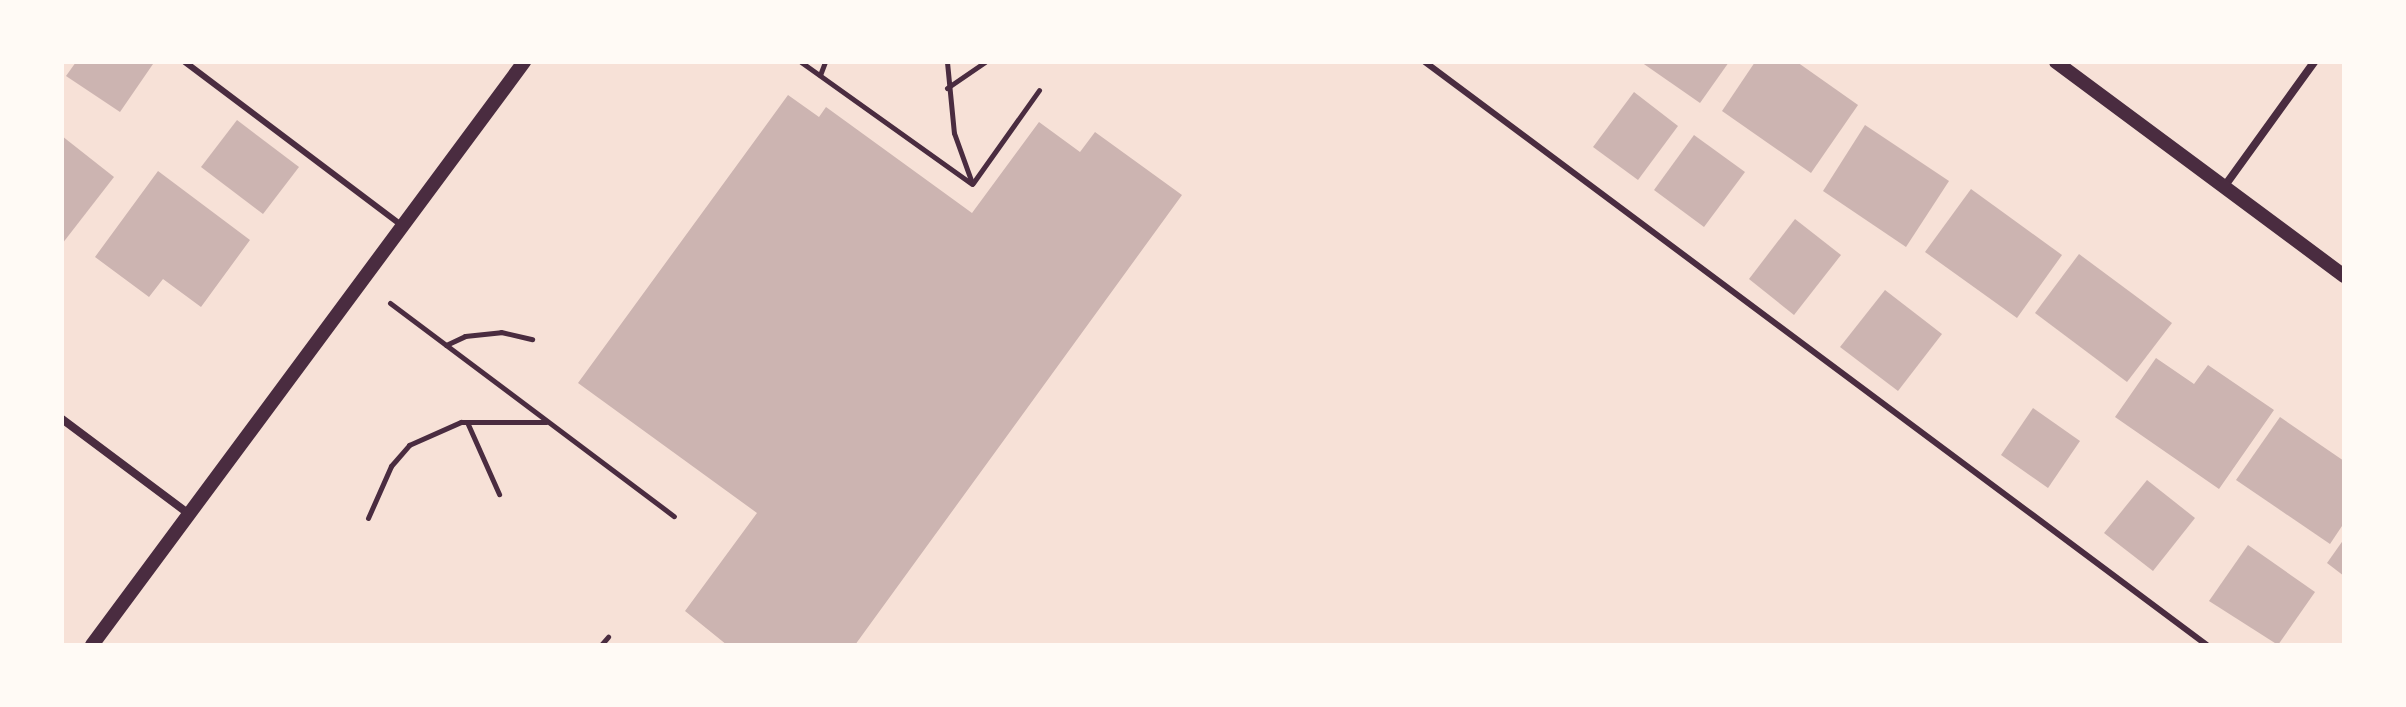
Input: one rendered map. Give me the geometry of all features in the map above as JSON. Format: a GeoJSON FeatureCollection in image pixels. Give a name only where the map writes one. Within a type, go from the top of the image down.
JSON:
{"type":"FeatureCollection","features":[{"type":"Feature","properties":{"kind":"street"},"geometry":{"type":"LineString","coordinates":[[92,645],[524,62]]}},
{"type":"Feature","properties":{"kind":"street"},"geometry":{"type":"LineString","coordinates":[[2056,62],[2344,276]]}},
{"type":"Feature","properties":{"kind":"street"},"geometry":{"type":"LineString","coordinates":[[2224,187],[2314,62]]}},
{"type":"Feature","properties":{"kind":"street"},"geometry":{"type":"LineString","coordinates":[[62,419],[189,514]]}},
{"type":"Feature","properties":{"kind":"lane"},"geometry":{"type":"LineString","coordinates":[[185,62],[403,226]]}},
{"type":"Feature","properties":{"kind":"lane"},"geometry":{"type":"LineString","coordinates":[[1425,62],[2207,645]]}},
{"type":"Feature","properties":{"kind":"path"},"geometry":{"type":"LineString","coordinates":[[801,62],[972,184]]}},
{"type":"Feature","properties":{"kind":"path"},"geometry":{"type":"LineString","coordinates":[[820,75],[825,62]]}},
{"type":"Feature","properties":{"kind":"path"},"geometry":{"type":"LineString","coordinates":[[947,62],[947,88],[954,133],[972,184]]}},
{"type":"Feature","properties":{"kind":"path"},"geometry":{"type":"LineString","coordinates":[[947,88],[985,62]]}},
{"type":"Feature","properties":{"kind":"path"},"geometry":{"type":"LineString","coordinates":[[972,184],[1039,90]]}},
{"type":"Feature","properties":{"kind":"path"},"geometry":{"type":"LineString","coordinates":[[362,282],[674,516]]}},
{"type":"Feature","properties":{"kind":"path"},"geometry":{"type":"LineString","coordinates":[[446,345],[465,336],[501,332],[532,339]]}},
{"type":"Feature","properties":{"kind":"path"},"geometry":{"type":"LineString","coordinates":[[368,518],[391,466],[409,445],[467,422],[548,422]]}},
{"type":"Feature","properties":{"kind":"path"},"geometry":{"type":"LineString","coordinates":[[467,422],[499,494]]}},
{"type":"Feature","properties":{"kind":"path"},"geometry":{"type":"LineString","coordinates":[[601,645],[608,637]]}},
{"type":"Feature","properties":{"kind":"building"},"geometry":{"type":"Polygon","coordinates":[[[76,62],[153,64],[120,112],[66,76],[76,62]]]}},
{"type":"Feature","properties":{"kind":"building"},"geometry":{"type":"Polygon","coordinates":[[[1641,62],[1729,62],[1700,103],[1641,62]]]}},
{"type":"Feature","properties":{"kind":"building"},"geometry":{"type":"Polygon","coordinates":[[[1755,62],[1797,62],[1858,105],[1811,173],[1722,111],[1755,62]]]}},
{"type":"Feature","properties":{"kind":"building"},"geometry":{"type":"Polygon","coordinates":[[[1634,92],[1678,126],[1638,180],[1593,147],[1634,92]]]}},
{"type":"Feature","properties":{"kind":"building"},"geometry":{"type":"Polygon","coordinates":[[[788,95],[819,117],[826,107],[972,213],[1039,122],[1080,152],[1095,132],[1182,195],[855,645],[727,645],[685,611],[757,513],[578,383],[788,95]]]}},
{"type":"Feature","properties":{"kind":"building"},"geometry":{"type":"Polygon","coordinates":[[[237,120],[299,167],[263,214],[201,167],[237,120]]]}},
{"type":"Feature","properties":{"kind":"building"},"geometry":{"type":"Polygon","coordinates":[[[1865,125],[1949,181],[1906,247],[1823,191],[1865,125]]]}},
{"type":"Feature","properties":{"kind":"building"},"geometry":{"type":"Polygon","coordinates":[[[1694,135],[1745,172],[1704,227],[1654,190],[1694,135]]]}},
{"type":"Feature","properties":{"kind":"building"},"geometry":{"type":"Polygon","coordinates":[[[62,136],[114,177],[62,244],[62,136]]]}},
{"type":"Feature","properties":{"kind":"building"},"geometry":{"type":"Polygon","coordinates":[[[158,171],[250,240],[201,307],[163,279],[149,297],[95,257],[158,171]]]}},
{"type":"Feature","properties":{"kind":"building"},"geometry":{"type":"Polygon","coordinates":[[[1971,189],[2062,255],[2017,318],[1925,252],[1971,189]]]}},
{"type":"Feature","properties":{"kind":"building"},"geometry":{"type":"Polygon","coordinates":[[[1795,219],[1841,255],[1794,315],[1749,279],[1795,219]]]}},
{"type":"Feature","properties":{"kind":"building"},"geometry":{"type":"Polygon","coordinates":[[[2079,254],[2172,323],[2127,382],[2035,313],[2079,254]]]}},
{"type":"Feature","properties":{"kind":"building"},"geometry":{"type":"Polygon","coordinates":[[[1885,290],[1942,334],[1898,391],[1840,347],[1885,290]]]}},
{"type":"Feature","properties":{"kind":"building"},"geometry":{"type":"Polygon","coordinates":[[[2156,358],[2194,384],[2208,365],[2274,410],[2219,489],[2115,417],[2156,358]]]}},
{"type":"Feature","properties":{"kind":"building"},"geometry":{"type":"Polygon","coordinates":[[[2033,408],[2080,441],[2048,488],[2001,455],[2033,408]]]}},
{"type":"Feature","properties":{"kind":"building"},"geometry":{"type":"Polygon","coordinates":[[[2280,417],[2344,461],[2344,523],[2330,544],[2236,480],[2280,417]]]}},
{"type":"Feature","properties":{"kind":"building"},"geometry":{"type":"Polygon","coordinates":[[[2147,480],[2195,518],[2153,571],[2104,533],[2147,480]]]}},
{"type":"Feature","properties":{"kind":"building"},"geometry":{"type":"Polygon","coordinates":[[[2344,539],[2344,576],[2327,563],[2344,539]]]}},
{"type":"Feature","properties":{"kind":"building"},"geometry":{"type":"Polygon","coordinates":[[[2248,545],[2315,592],[2278,645],[2209,601],[2248,545]]]}}]}
